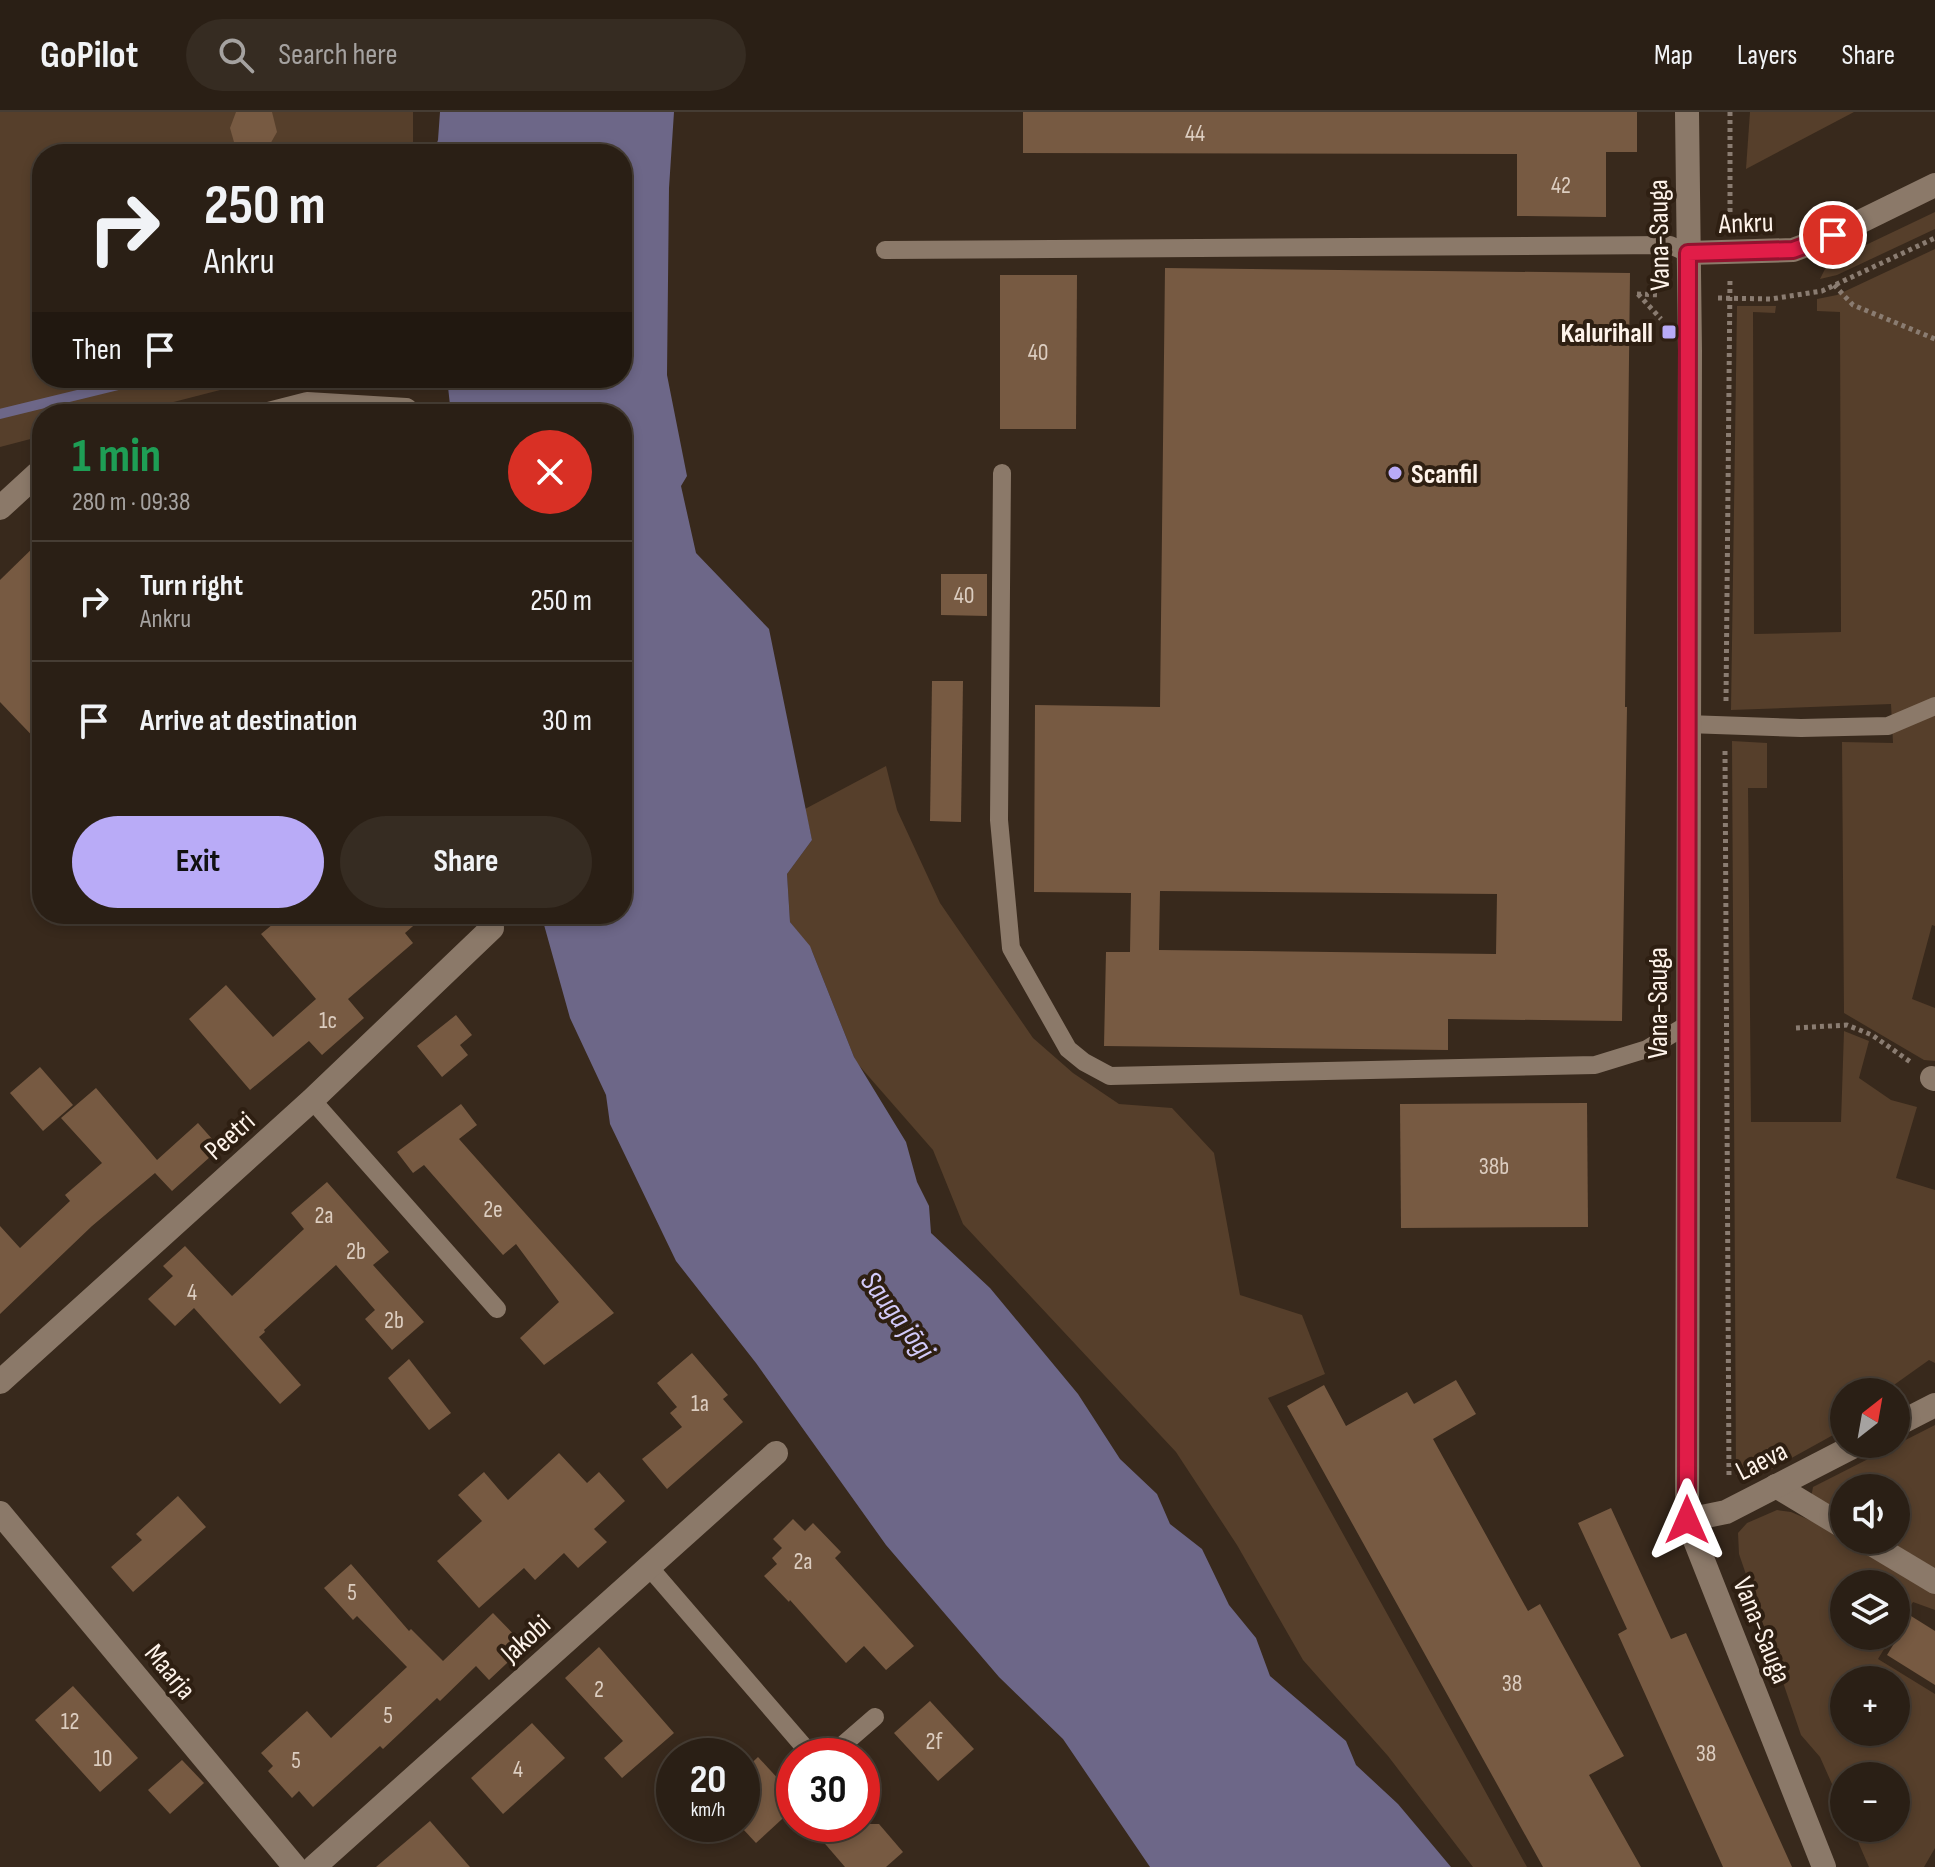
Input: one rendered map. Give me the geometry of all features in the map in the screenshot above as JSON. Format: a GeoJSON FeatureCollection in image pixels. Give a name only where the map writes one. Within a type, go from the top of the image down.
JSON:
{"type":"FeatureCollection","features":[{"type":"Feature","properties":{"kind":"street","name":"Vana-Sauga"},"geometry":{"type":"LineString","coordinates":[[1687,112],[1687,1520],[1824,1867]]}},
{"type":"Feature","properties":{"kind":"street","name":"Ankru"},"geometry":{"type":"LineString","coordinates":[[1688,253],[1793,250],[1833,235],[1935,185]]}},
{"type":"Feature","properties":{"kind":"street"},"geometry":{"type":"LineString","coordinates":[[0,508],[32,479]]}},
{"type":"Feature","properties":{"kind":"street","name":"Peetri"},"geometry":{"type":"LineString","coordinates":[[0,1382],[312,1100],[492,928]]}},
{"type":"Feature","properties":{"kind":"street"},"geometry":{"type":"LineString","coordinates":[[1910,1418],[1935,1405]]}},
{"type":"Feature","properties":{"kind":"street","name":"Jakobi"},"geometry":{"type":"LineString","coordinates":[[314,1867],[776,1453]]}},
{"type":"Feature","properties":{"kind":"street","name":"Laeva"},"geometry":{"type":"LineString","coordinates":[[1687,1520],[1726,1512],[1831,1458]]}},
{"type":"Feature","properties":{"kind":"street"},"geometry":{"type":"LineString","coordinates":[[1776,1486],[1830,1519]]}},
{"type":"Feature","properties":{"kind":"street","name":"Maarja"},"geometry":{"type":"LineString","coordinates":[[0,1513],[295,1867]]}},
{"type":"Feature","properties":{"kind":"street"},"geometry":{"type":"LineString","coordinates":[[1888,1554],[1935,1582]]}},
{"type":"Feature","properties":{"kind":"lane"},"geometry":{"type":"LineString","coordinates":[[885,250],[1670,245],[1688,253]]}},
{"type":"Feature","properties":{"kind":"lane"},"geometry":{"type":"LineString","coordinates":[[1002,473],[999,820],[1011,948],[1068,1049],[1110,1076],[1595,1065],[1647,1049],[1687,1025]]}},
{"type":"Feature","properties":{"kind":"lane"},"geometry":{"type":"LineString","coordinates":[[1687,724],[1801,728],[1888,726],[1935,706]]}},
{"type":"Feature","properties":{"kind":"lane"},"geometry":{"type":"LineString","coordinates":[[312,1100],[497,1309]]}},
{"type":"Feature","properties":{"kind":"lane"},"geometry":{"type":"LineString","coordinates":[[649,1567],[796,1738]]}},
{"type":"Feature","properties":{"kind":"lane"},"geometry":{"type":"LineString","coordinates":[[851,1738],[875,1717]]}},
{"type":"Feature","properties":{"kind":"path"},"geometry":{"type":"LineString","coordinates":[[1726,1512],[1729,1453],[1725,725],[1730,112]]}},
{"type":"Feature","properties":{"kind":"path"},"geometry":{"type":"LineString","coordinates":[[1637,294],[1771,299],[1822,291],[1935,238]]}},
{"type":"Feature","properties":{"kind":"path"},"geometry":{"type":"LineString","coordinates":[[1834,285],[1853,305],[1935,339]]}},
{"type":"Feature","properties":{"kind":"path"},"geometry":{"type":"LineString","coordinates":[[1796,1028],[1847,1025],[1872,1035],[1933,1079]]}},
{"type":"Feature","properties":{"kind":"shaded area"},"geometry":{"type":"Polygon","coordinates":[[[0,112],[413,112],[413,144],[32,144],[32,388],[228,388],[166,404],[32,404],[32,439],[0,447],[0,112]]]}},
{"type":"Feature","properties":{"kind":"shaded area"},"geometry":{"type":"Polygon","coordinates":[[[1750,112],[1854,112],[1746,169],[1750,112]]]}},
{"type":"Feature","properties":{"kind":"shaded area"},"geometry":{"type":"Polygon","coordinates":[[[1935,212],[1935,229],[1837,275],[1820,279],[1828,263],[1935,212]]]}},
{"type":"Feature","properties":{"kind":"shaded area"},"geometry":{"type":"Polygon","coordinates":[[[1935,249],[1935,926],[1932,925],[1912,999],[1935,1008],[1935,1061],[1924,1060],[1844,1013],[1842,742],[1893,743],[1891,704],[1731,710],[1737,306],[1776,306],[1775,313],[1753,312],[1754,634],[1841,632],[1840,312],[1817,311],[1817,299],[1837,295],[1935,249]]]}},
{"type":"Feature","properties":{"kind":"shaded area"},"geometry":{"type":"Polygon","coordinates":[[[1732,741],[1767,743],[1767,788],[1748,788],[1751,1122],[1841,1122],[1844,1031],[1869,1041],[1859,1078],[1891,1100],[1917,1107],[1896,1178],[1935,1190],[1935,1363],[1929,1360],[1904,1378],[1830,1378],[1830,1437],[1750,1481],[1736,1476],[1732,741]]]}},
{"type":"Feature","properties":{"kind":"shaded area"},"geometry":{"type":"Polygon","coordinates":[[[886,766],[897,810],[940,903],[1033,1038],[1073,1073],[1119,1104],[1172,1108],[1214,1153],[1240,1295],[1302,1315],[1325,1374],[1268,1398],[1527,1867],[1473,1867],[1388,1756],[1303,1660],[1237,1545],[1176,1452],[963,1224],[933,1150],[856,1062],[812,951],[790,922],[787,874],[812,840],[805,809],[886,766]]]}},
{"type":"Feature","properties":{"kind":"shaded area"},"geometry":{"type":"Polygon","coordinates":[[[1935,1425],[1935,1573],[1903,1554],[1910,1554],[1910,1474],[1839,1474],[1870,1458],[1910,1458],[1910,1438],[1935,1425]]]}},
{"type":"Feature","properties":{"kind":"shaded area"},"geometry":{"type":"Polygon","coordinates":[[[1830,1478],[1830,1510],[1811,1498],[1813,1487],[1830,1478]]]}},
{"type":"Feature","properties":{"kind":"shaded area"},"geometry":{"type":"Polygon","coordinates":[[[1777,1510],[1791,1512],[1830,1532],[1830,1554],[1868,1554],[1896,1570],[1830,1570],[1830,1650],[1883,1650],[1878,1659],[1889,1666],[1830,1666],[1830,1746],[1910,1746],[1910,1679],[1935,1694],[1935,1848],[1924,1867],[1869,1867],[1858,1842],[1910,1842],[1910,1762],[1830,1762],[1830,1780],[1820,1757],[1801,1735],[1739,1554],[1738,1533],[1747,1523],[1777,1510]]]}},
{"type":"Feature","properties":{"kind":"shaded area"},"geometry":{"type":"Polygon","coordinates":[[[1910,1578],[1935,1593],[1935,1610],[1913,1602],[1910,1607],[1910,1578]]]}},
{"type":"Feature","properties":{"kind":"water","name":"Sauga jõgi"},"geometry":{"type":"Polygon","coordinates":[[[440,112],[674,112],[669,188],[667,375],[687,476],[681,486],[696,553],[769,629],[812,840],[787,874],[790,922],[810,946],[854,1057],[906,1142],[917,1182],[929,1206],[931,1233],[990,1288],[1078,1394],[1120,1459],[1157,1494],[1170,1524],[1202,1549],[1229,1605],[1256,1638],[1270,1676],[1346,1741],[1356,1765],[1398,1804],[1451,1867],[1150,1867],[1063,1739],[999,1677],[886,1545],[756,1363],[676,1261],[610,1124],[606,1095],[570,1018],[544,924],[632,924],[632,404],[450,404],[448,388],[632,388],[632,144],[437,144],[440,112]]]}},
{"type":"Feature","properties":{"kind":"building"},"geometry":{"type":"Polygon","coordinates":[[[236,112],[272,112],[277,132],[270,144],[237,144],[230,128],[236,112]]]}},
{"type":"Feature","properties":{"kind":"building"},"geometry":{"type":"Polygon","coordinates":[[[1023,112],[1637,112],[1637,152],[1606,152],[1606,217],[1517,216],[1517,154],[1023,153],[1023,112]]]}},
{"type":"Feature","properties":{"kind":"building","name":"Scanfil"},"geometry":{"type":"Polygon","coordinates":[[[1165,268],[1630,273],[1622,1021],[1448,1019],[1448,1050],[1104,1046],[1106,952],[1130,952],[1131,893],[1034,892],[1035,705],[1160,707],[1165,268]],[[1160,891],[1159,950],[1496,954],[1497,894],[1160,891]]]}},
{"type":"Feature","properties":{"kind":"building"},"geometry":{"type":"Polygon","coordinates":[[[1000,275],[1077,275],[1076,429],[1000,429],[1000,275]]]}},
{"type":"Feature","properties":{"kind":"building"},"geometry":{"type":"Polygon","coordinates":[[[32,549],[32,736],[0,702],[0,580],[32,549]]]}},
{"type":"Feature","properties":{"kind":"building"},"geometry":{"type":"Polygon","coordinates":[[[941,574],[987,574],[987,616],[941,615],[941,574]]]}},
{"type":"Feature","properties":{"kind":"building"},"geometry":{"type":"Polygon","coordinates":[[[932,681],[963,681],[961,822],[930,821],[932,681]]]}},
{"type":"Feature","properties":{"kind":"building"},"geometry":{"type":"Polygon","coordinates":[[[273,924],[415,924],[405,933],[413,943],[348,999],[364,1018],[322,1055],[309,1041],[250,1090],[189,1019],[226,985],[273,1037],[316,999],[261,934],[273,924]]]}},
{"type":"Feature","properties":{"kind":"building"},"geometry":{"type":"Polygon","coordinates":[[[456,1015],[472,1035],[460,1045],[468,1055],[442,1077],[417,1046],[456,1015]]]}},
{"type":"Feature","properties":{"kind":"building"},"geometry":{"type":"Polygon","coordinates":[[[40,1067],[73,1105],[43,1131],[10,1093],[40,1067]]]}},
{"type":"Feature","properties":{"kind":"building"},"geometry":{"type":"Polygon","coordinates":[[[96,1088],[157,1160],[198,1123],[220,1148],[172,1191],[155,1173],[92,1226],[0,1314],[0,1226],[20,1248],[70,1201],[65,1195],[102,1163],[61,1118],[96,1088]]]}},
{"type":"Feature","properties":{"kind":"building"},"geometry":{"type":"Polygon","coordinates":[[[1587,1103],[1588,1227],[1401,1228],[1400,1104],[1587,1103]]]}},
{"type":"Feature","properties":{"kind":"building"},"geometry":{"type":"Polygon","coordinates":[[[461,1104],[477,1125],[459,1139],[614,1313],[544,1365],[520,1338],[559,1302],[516,1244],[503,1255],[424,1165],[413,1173],[397,1152],[461,1104]]]}},
{"type":"Feature","properties":{"kind":"building"},"geometry":{"type":"Polygon","coordinates":[[[327,1182],[389,1252],[373,1265],[424,1322],[392,1350],[365,1319],[375,1310],[336,1265],[259,1337],[301,1385],[280,1404],[194,1308],[175,1326],[148,1299],[173,1276],[163,1266],[185,1246],[232,1296],[304,1229],[291,1213],[327,1182]]]}},
{"type":"Feature","properties":{"kind":"building"},"geometry":{"type":"Polygon","coordinates":[[[692,1353],[728,1395],[723,1399],[743,1422],[667,1489],[642,1459],[682,1427],[670,1413],[677,1407],[657,1383],[692,1353]]]}},
{"type":"Feature","properties":{"kind":"building"},"geometry":{"type":"Polygon","coordinates":[[[409,1359],[451,1413],[429,1430],[388,1378],[409,1359]]]}},
{"type":"Feature","properties":{"kind":"building"},"geometry":{"type":"Polygon","coordinates":[[[1456,1380],[1476,1414],[1433,1439],[1528,1611],[1540,1604],[1624,1756],[1589,1775],[1641,1867],[1543,1867],[1287,1406],[1324,1385],[1346,1426],[1407,1392],[1414,1404],[1456,1380]]]}},
{"type":"Feature","properties":{"kind":"building"},"geometry":{"type":"Polygon","coordinates":[[[559,1453],[587,1483],[599,1472],[625,1501],[594,1529],[607,1542],[578,1568],[564,1553],[535,1580],[524,1568],[479,1608],[437,1561],[482,1521],[458,1495],[484,1472],[508,1500],[559,1453]]]}},
{"type":"Feature","properties":{"kind":"building"},"geometry":{"type":"Polygon","coordinates":[[[178,1496],[206,1527],[133,1592],[111,1567],[142,1540],[136,1534],[178,1496]]]}},
{"type":"Feature","properties":{"kind":"building"},"geometry":{"type":"Polygon","coordinates":[[[1611,1508],[1671,1639],[1686,1633],[1792,1867],[1723,1867],[1618,1634],[1627,1629],[1578,1523],[1611,1508]]]}},
{"type":"Feature","properties":{"kind":"building"},"geometry":{"type":"Polygon","coordinates":[[[793,1519],[805,1531],[813,1523],[841,1552],[835,1558],[914,1646],[886,1670],[864,1646],[846,1663],[790,1600],[764,1576],[777,1564],[772,1558],[782,1548],[773,1539],[793,1519]]]}},
{"type":"Feature","properties":{"kind":"building"},"geometry":{"type":"Polygon","coordinates":[[[351,1564],[409,1631],[411,1629],[443,1661],[493,1613],[525,1646],[489,1680],[476,1666],[440,1701],[437,1698],[383,1749],[380,1746],[313,1807],[299,1791],[292,1798],[268,1771],[273,1766],[261,1753],[307,1711],[331,1738],[407,1667],[357,1616],[353,1620],[324,1588],[351,1564]]]}},
{"type":"Feature","properties":{"kind":"building"},"geometry":{"type":"Polygon","coordinates":[[[1910,1618],[1935,1631],[1935,1685],[1910,1669],[1910,1666],[1887,1655],[1890,1650],[1910,1650],[1910,1618]]]}},
{"type":"Feature","properties":{"kind":"building"},"geometry":{"type":"Polygon","coordinates":[[[599,1647],[674,1733],[668,1738],[656,1738],[656,1749],[622,1778],[604,1758],[623,1741],[565,1678],[599,1647]]]}},
{"type":"Feature","properties":{"kind":"building"},"geometry":{"type":"Polygon","coordinates":[[[73,1686],[138,1758],[100,1792],[35,1720],[73,1686]]]}},
{"type":"Feature","properties":{"kind":"building"},"geometry":{"type":"Polygon","coordinates":[[[930,1701],[974,1749],[938,1781],[894,1733],[930,1701]]]}},
{"type":"Feature","properties":{"kind":"building"},"geometry":{"type":"Polygon","coordinates":[[[532,1723],[565,1758],[503,1814],[471,1778],[532,1723]]]}},
{"type":"Feature","properties":{"kind":"building"},"geometry":{"type":"Polygon","coordinates":[[[760,1759],[776,1776],[776,1825],[760,1839],[760,1759]]]}},
{"type":"Feature","properties":{"kind":"building"},"geometry":{"type":"Polygon","coordinates":[[[182,1760],[204,1783],[170,1814],[148,1790],[182,1760]]]}},
{"type":"Feature","properties":{"kind":"building"},"geometry":{"type":"Polygon","coordinates":[[[430,1821],[470,1867],[376,1867],[430,1821]]]}},
{"type":"Feature","properties":{"kind":"building"},"geometry":{"type":"Polygon","coordinates":[[[880,1825],[903,1852],[886,1867],[845,1867],[823,1842],[880,1842],[880,1825]]]}},
{"type":"Feature","properties":{"kind":"waterway"},"geometry":{"type":"LineString","coordinates":[[41,404],[106,388]]}},
{"type":"Feature","properties":{"kind":"waterway"},"geometry":{"type":"LineString","coordinates":[[0,414],[32,406]]}},
{"type":"Feature","properties":{"kind":"place","name":"Kalurihall"},"geometry":{"type":"Point","coordinates":[1669,332]}},
{"type":"Feature","properties":{"kind":"place","name":"Scanfil"},"geometry":{"type":"Point","coordinates":[1395,473]}},
{"type":"Feature","properties":{"kind":"route"},"geometry":{"type":"LineString","coordinates":[[1687,1520],[1688,253],[1793,250],[1833,235]]}}]}
